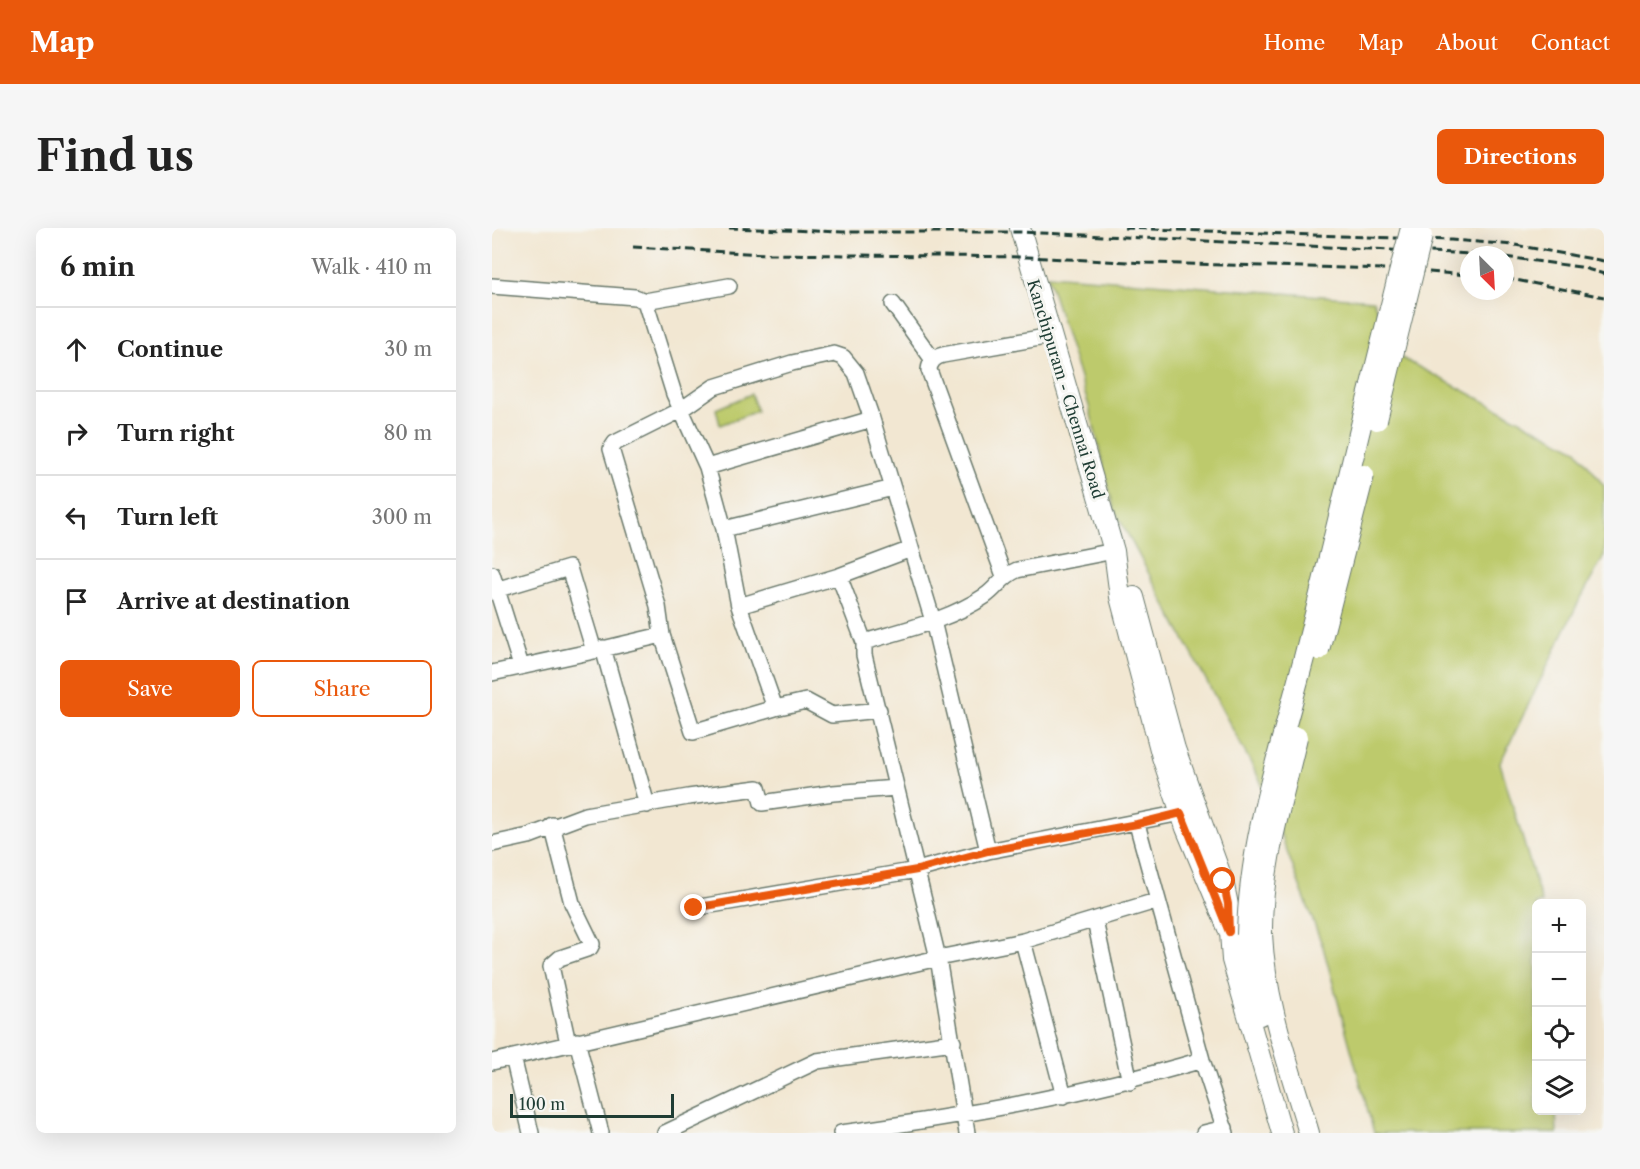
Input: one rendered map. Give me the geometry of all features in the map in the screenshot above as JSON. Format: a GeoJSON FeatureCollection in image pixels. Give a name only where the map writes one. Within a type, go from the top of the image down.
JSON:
{"type":"FeatureCollection","features":[{"type":"Feature","properties":{"kind":"main road","name":"Kanchipuram - Chennai Road"},"geometry":{"type":"LineString","coordinates":[[1020,228],[1114,551],[1133,594],[1174,749],[1223,881],[1228,904],[1246,933]]}},
{"type":"Feature","properties":{"kind":"main road"},"geometry":{"type":"LineString","coordinates":[[1294,1133],[1254,992],[1246,933],[1248,897],[1259,829],[1304,658],[1387,315],[1411,228]]}},
{"type":"Feature","properties":{"kind":"main road"},"geometry":{"type":"LineString","coordinates":[[1246,933],[1262,897],[1274,833],[1425,228]]}},
{"type":"Feature","properties":{"kind":"main road","name":"Kanchipuram - Chennai Road"},"geometry":{"type":"LineString","coordinates":[[1114,551],[1120,597],[1162,758],[1181,813],[1246,933],[1237,982],[1282,1133]]}},
{"type":"Feature","properties":{"kind":"main road"},"geometry":{"type":"LineString","coordinates":[[1246,933],[1264,960],[1274,1010],[1309,1133]]}},
{"type":"Feature","properties":{"kind":"street"},"geometry":{"type":"LineString","coordinates":[[492,286],[635,297],[645,301],[729,286]]}},
{"type":"Feature","properties":{"kind":"street"},"geometry":{"type":"LineString","coordinates":[[645,301],[650,312],[659,353],[681,410],[707,467],[724,530],[739,606],[775,708]]}},
{"type":"Feature","properties":{"kind":"street"},"geometry":{"type":"LineString","coordinates":[[893,304],[933,360]]}},
{"type":"Feature","properties":{"kind":"street"},"geometry":{"type":"LineString","coordinates":[[1004,576],[929,370],[933,360],[943,355],[1051,336]]}},
{"type":"Feature","properties":{"kind":"street"},"geometry":{"type":"LineString","coordinates":[[879,710],[832,715],[806,701],[693,732],[662,635],[658,606],[611,449],[615,443],[681,410],[714,387],[792,363],[834,354],[843,357],[856,373],[872,419],[933,621],[988,851]]}},
{"type":"Feature","properties":{"kind":"street"},"geometry":{"type":"LineString","coordinates":[[707,467],[872,419]]}},
{"type":"Feature","properties":{"kind":"street"},"geometry":{"type":"LineString","coordinates":[[724,530],[893,488]]}},
{"type":"Feature","properties":{"kind":"street"},"geometry":{"type":"LineString","coordinates":[[739,606],[839,576],[911,549]]}},
{"type":"Feature","properties":{"kind":"street"},"geometry":{"type":"LineString","coordinates":[[864,642],[933,621],[986,596],[1004,576],[1032,566],[1114,551]]}},
{"type":"Feature","properties":{"kind":"street"},"geometry":{"type":"LineString","coordinates":[[495,590],[569,568],[598,650],[647,805]]}},
{"type":"Feature","properties":{"kind":"street"},"geometry":{"type":"LineString","coordinates":[[492,574],[495,590],[521,666]]}},
{"type":"Feature","properties":{"kind":"street"},"geometry":{"type":"LineString","coordinates":[[839,576],[864,642],[864,655],[938,958],[967,1133]]}},
{"type":"Feature","properties":{"kind":"street"},"geometry":{"type":"LineString","coordinates":[[492,673],[662,635]]}},
{"type":"Feature","properties":{"kind":"street"},"geometry":{"type":"LineString","coordinates":[[492,843],[529,836],[552,825],[585,815],[758,788],[762,803],[833,793],[896,788]]}},
{"type":"Feature","properties":{"kind":"street"},"geometry":{"type":"LineString","coordinates":[[694,908],[917,870],[988,851],[1137,824],[1181,813]]}},
{"type":"Feature","properties":{"kind":"street"},"geometry":{"type":"LineString","coordinates":[[1137,824],[1156,901],[1225,1131],[1204,1133]]}},
{"type":"Feature","properties":{"kind":"street"},"geometry":{"type":"LineString","coordinates":[[552,825],[572,903],[592,944],[590,948],[560,958],[551,966],[601,1133]]}},
{"type":"Feature","properties":{"kind":"street"},"geometry":{"type":"LineString","coordinates":[[492,1062],[938,958],[1023,941],[1156,901]]}},
{"type":"Feature","properties":{"kind":"street"},"geometry":{"type":"LineString","coordinates":[[1095,921],[1130,1082]]}},
{"type":"Feature","properties":{"kind":"street"},"geometry":{"type":"LineString","coordinates":[[1023,941],[1064,1096]]}},
{"type":"Feature","properties":{"kind":"street"},"geometry":{"type":"LineString","coordinates":[[665,1133],[817,1061],[952,1042]]}},
{"type":"Feature","properties":{"kind":"street"},"geometry":{"type":"LineString","coordinates":[[513,1057],[531,1133]]}},
{"type":"Feature","properties":{"kind":"street"},"geometry":{"type":"LineString","coordinates":[[841,1133],[964,1116],[1064,1096],[1130,1082],[1202,1060]]}},
{"type":"Feature","properties":{"kind":"green space"},"geometry":{"type":"Polygon","coordinates":[[[1047,275],[1373,300],[1394,354],[1577,450],[1604,486],[1604,556],[1577,605],[1500,763],[1541,899],[1532,899],[1532,1115],[1556,1115],[1557,1133],[1374,1133],[1323,947],[1260,780],[1114,509],[1089,406],[1047,275]]]}},
{"type":"Feature","properties":{"kind":"green space"},"geometry":{"type":"Polygon","coordinates":[[[751,394],[757,411],[720,425],[716,409],[751,394]]]}},
{"type":"Feature","properties":{"kind":"railway"},"geometry":{"type":"LineString","coordinates":[[729,228],[843,232],[1021,232],[1460,253]]}},
{"type":"Feature","properties":{"kind":"railway"},"geometry":{"type":"LineString","coordinates":[[1124,228],[1451,240],[1515,245],[1604,261]]}},
{"type":"Feature","properties":{"kind":"railway"},"geometry":{"type":"LineString","coordinates":[[633,247],[766,254],[1027,257],[1146,263],[1387,269],[1460,274]]}},
{"type":"Feature","properties":{"kind":"railway"},"geometry":{"type":"LineString","coordinates":[[1514,258],[1580,267],[1604,274]]}},
{"type":"Feature","properties":{"kind":"railway"},"geometry":{"type":"LineString","coordinates":[[1514,280],[1604,297]]}},
{"type":"Feature","properties":{"kind":"route"},"geometry":{"type":"LineString","coordinates":[[694,908],[917,870],[988,851],[1137,824],[1181,813],[1229,932],[1228,904],[1223,881]]}}]}
